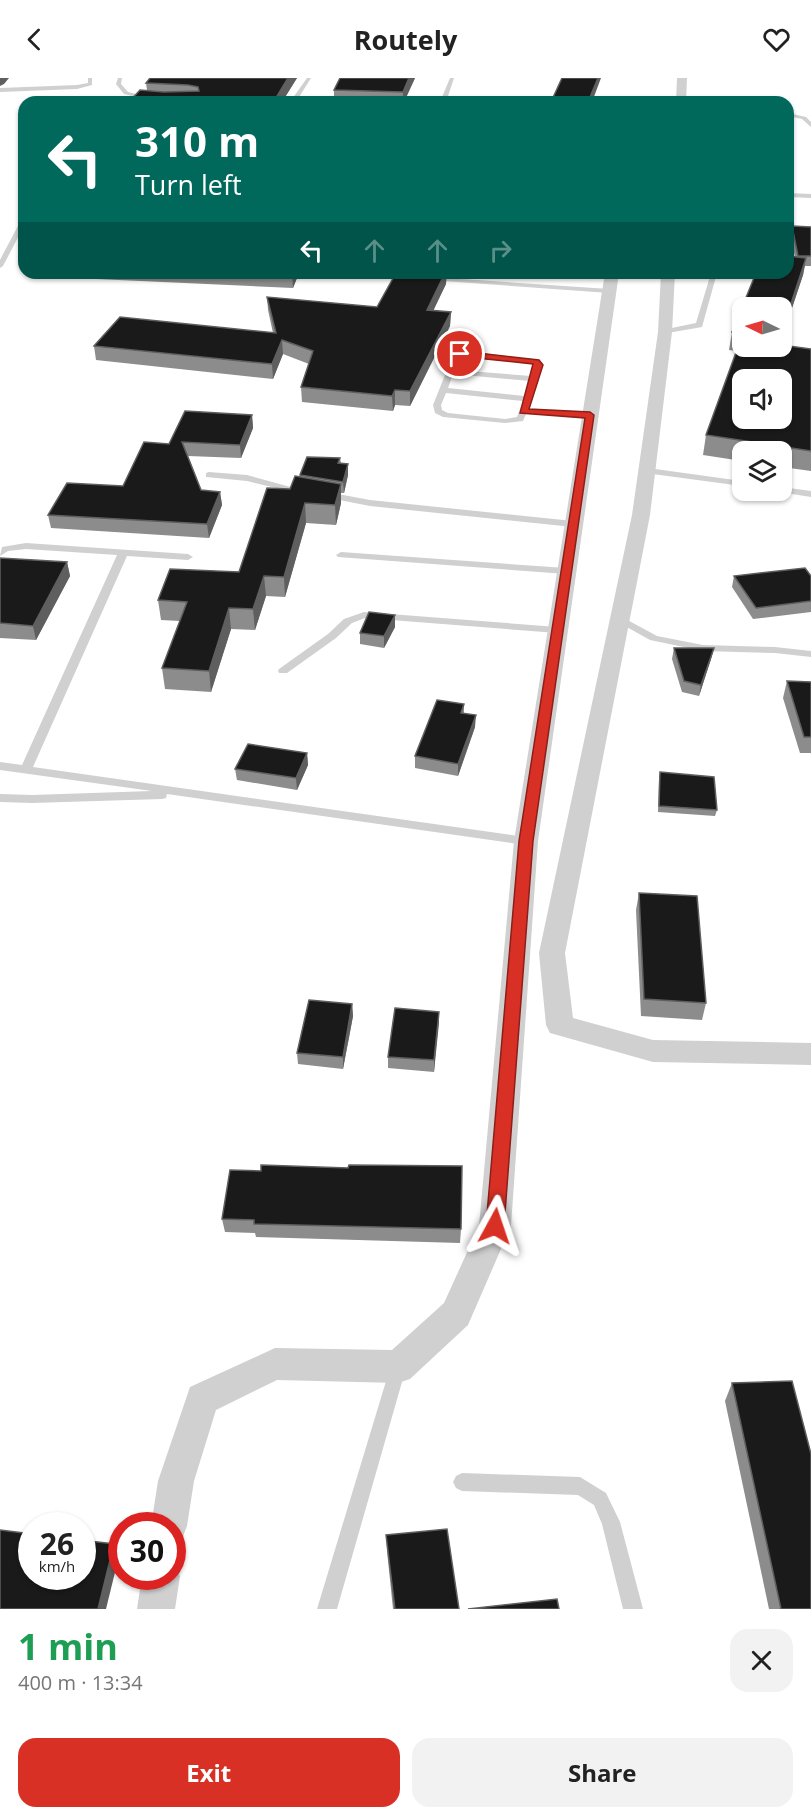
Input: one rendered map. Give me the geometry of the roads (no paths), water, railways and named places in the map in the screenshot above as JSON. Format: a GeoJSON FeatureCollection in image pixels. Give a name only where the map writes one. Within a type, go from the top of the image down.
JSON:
{"type":"FeatureCollection","features":[{"type":"Feature","properties":{"kind":"street"},"geometry":{"type":"LineString","coordinates":[[681,96],[682,78]]}},
{"type":"Feature","properties":{"kind":"street"},"geometry":{"type":"LineString","coordinates":[[668,279],[664,332],[648,471],[552,954],[560,1025],[653,1051],[811,1054]]}},
{"type":"Feature","properties":{"kind":"street"},"geometry":{"type":"LineString","coordinates":[[171,1512],[176,1481],[202,1399],[275,1364],[398,1367],[456,1314],[495,1226],[526,841],[611,282]]}},
{"type":"Feature","properties":{"kind":"street"},"geometry":{"type":"LineString","coordinates":[[156,1609],[159,1590]]}},
{"type":"Feature","properties":{"kind":"lane"},"geometry":{"type":"LineString","coordinates":[[45,83],[85,86],[90,84],[90,78]]}},
{"type":"Feature","properties":{"kind":"lane"},"geometry":{"type":"LineString","coordinates":[[120,78],[117,84],[126,93],[140,96]]}},
{"type":"Feature","properties":{"kind":"lane"},"geometry":{"type":"LineString","coordinates":[[297,96],[309,78]]}},
{"type":"Feature","properties":{"kind":"lane"},"geometry":{"type":"LineString","coordinates":[[447,96],[447,85],[452,78]]}},
{"type":"Feature","properties":{"kind":"lane"},"geometry":{"type":"LineString","coordinates":[[0,90],[68,79]]}},
{"type":"Feature","properties":{"kind":"lane"},"geometry":{"type":"LineString","coordinates":[[5,84],[10,89]]}},
{"type":"Feature","properties":{"kind":"lane"},"geometry":{"type":"LineString","coordinates":[[794,116],[802,117],[811,124]]}},
{"type":"Feature","properties":{"kind":"lane"},"geometry":{"type":"LineString","coordinates":[[794,195],[811,196]]}},
{"type":"Feature","properties":{"kind":"lane"},"geometry":{"type":"LineString","coordinates":[[0,266],[18,232]]}},
{"type":"Feature","properties":{"kind":"lane"},"geometry":{"type":"LineString","coordinates":[[524,279],[611,282]]}},
{"type":"Feature","properties":{"kind":"lane"},"geometry":{"type":"LineString","coordinates":[[664,332],[699,325],[712,279]]}},
{"type":"Feature","properties":{"kind":"lane"},"geometry":{"type":"LineString","coordinates":[[465,353],[536,362],[539,365],[534,380],[520,419],[505,421],[446,415],[438,411],[437,405],[457,355],[465,353]]}},
{"type":"Feature","properties":{"kind":"lane"},"geometry":{"type":"LineString","coordinates":[[451,372],[534,380]]}},
{"type":"Feature","properties":{"kind":"lane"},"geometry":{"type":"LineString","coordinates":[[444,390],[528,399]]}},
{"type":"Feature","properties":{"kind":"lane"},"geometry":{"type":"LineString","coordinates":[[524,411],[590,415]]}},
{"type":"Feature","properties":{"kind":"lane"},"geometry":{"type":"LineString","coordinates":[[648,471],[732,483]]}},
{"type":"Feature","properties":{"kind":"lane"},"geometry":{"type":"LineString","coordinates":[[209,475],[247,478],[310,493]]}},
{"type":"Feature","properties":{"kind":"lane"},"geometry":{"type":"LineString","coordinates":[[792,491],[811,494]]}},
{"type":"Feature","properties":{"kind":"lane"},"geometry":{"type":"LineString","coordinates":[[320,494],[370,503],[573,524]]}},
{"type":"Feature","properties":{"kind":"lane"},"geometry":{"type":"LineString","coordinates":[[0,553],[5,549],[26,546],[188,557]]}},
{"type":"Feature","properties":{"kind":"lane"},"geometry":{"type":"LineString","coordinates":[[26,770],[123,553]]}},
{"type":"Feature","properties":{"kind":"lane"},"geometry":{"type":"LineString","coordinates":[[341,555],[566,571]]}},
{"type":"Feature","properties":{"kind":"lane"},"geometry":{"type":"LineString","coordinates":[[283,672],[332,636],[348,621],[364,615],[557,630]]}},
{"type":"Feature","properties":{"kind":"lane"},"geometry":{"type":"LineString","coordinates":[[620,620],[654,638],[703,648],[775,650],[811,654]]}},
{"type":"Feature","properties":{"kind":"lane"},"geometry":{"type":"LineString","coordinates":[[0,766],[526,841]]}},
{"type":"Feature","properties":{"kind":"lane"},"geometry":{"type":"LineString","coordinates":[[0,798],[44,799],[196,794]]}},
{"type":"Feature","properties":{"kind":"lane"},"geometry":{"type":"LineString","coordinates":[[327,1609],[398,1367]]}},
{"type":"Feature","properties":{"kind":"lane"},"geometry":{"type":"LineString","coordinates":[[462,1482],[580,1486],[600,1499],[611,1522],[633,1609]]}}]}
